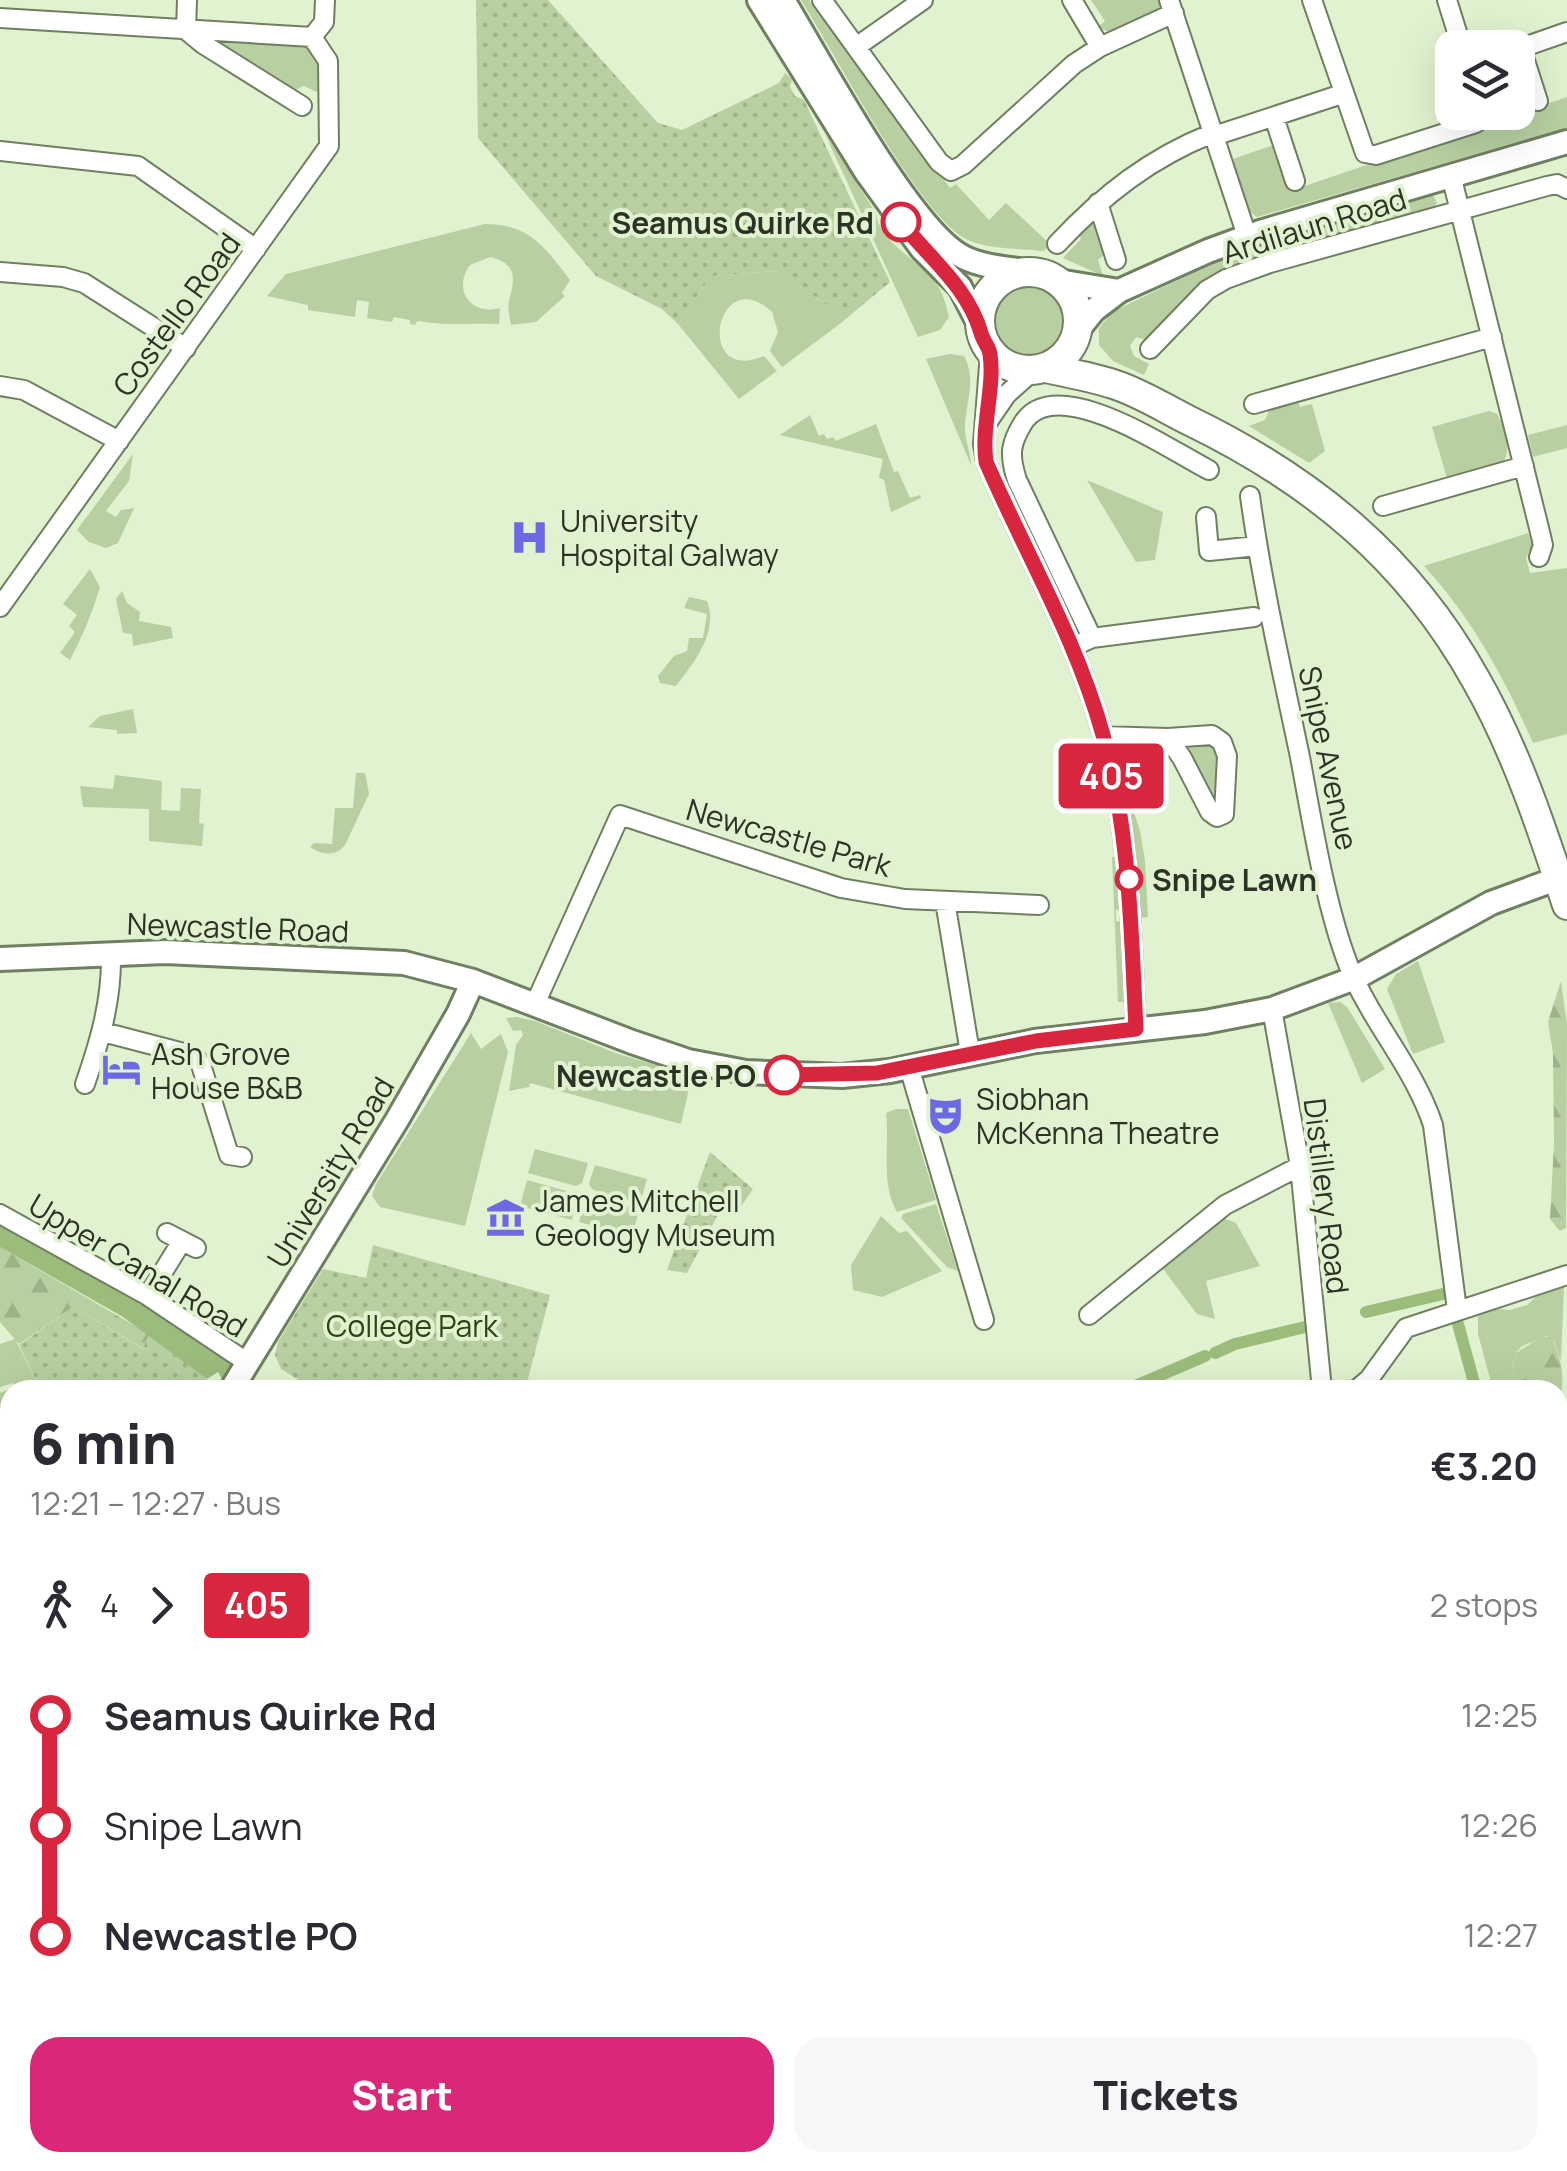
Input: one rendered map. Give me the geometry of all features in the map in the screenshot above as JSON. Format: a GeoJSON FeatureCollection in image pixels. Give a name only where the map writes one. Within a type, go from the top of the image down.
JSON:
{"type":"FeatureCollection","features":[{"type":"Feature","properties":{"kind":"highway"},"geometry":{"type":"LineString","coordinates":[[1116,384],[1089,358],[1077,334],[1076,305],[1058,281],[1030,272],[1015,273],[988,293],[979,324],[990,352],[1002,363],[1018,370],[1040,369],[1116,384],[1221,436],[1294,479],[1362,532],[1395,566],[1441,623],[1478,682],[1563,876],[1567,905]]}},
{"type":"Feature","properties":{"kind":"highway"},"geometry":{"type":"LineString","coordinates":[[1040,369],[1067,352],[1077,334]]}},
{"type":"Feature","properties":{"kind":"main road"},"geometry":{"type":"LineString","coordinates":[[758,0],[866,172],[922,249],[960,287],[979,324]]}},
{"type":"Feature","properties":{"kind":"main road"},"geometry":{"type":"LineString","coordinates":[[783,0],[884,166],[922,219],[949,248],[964,257],[1030,272]]}},
{"type":"Feature","properties":{"kind":"main road"},"geometry":{"type":"LineString","coordinates":[[1077,334],[1094,310],[1118,291],[1247,236],[1567,142]]}},
{"type":"Feature","properties":{"kind":"main road"},"geometry":{"type":"LineString","coordinates":[[1058,281],[1118,291]]}},
{"type":"Feature","properties":{"kind":"main road","name":"Newcastle Road"},"geometry":{"type":"LineString","coordinates":[[0,960],[111,953],[398,962],[473,981],[660,1052],[714,1067],[842,1076],[1054,1038],[1205,1022],[1272,1009],[1356,978],[1491,903],[1563,876]]}},
{"type":"Feature","properties":{"kind":"main road","name":"University Road"},"geometry":{"type":"LineString","coordinates":[[240,1375],[406,1105],[473,981]]}},
{"type":"Feature","properties":{"kind":"street"},"geometry":{"type":"LineString","coordinates":[[186,30],[187,0]]}},
{"type":"Feature","properties":{"kind":"street"},"geometry":{"type":"LineString","coordinates":[[0,18],[312,37],[324,22],[325,0]]}},
{"type":"Feature","properties":{"kind":"street"},"geometry":{"type":"LineString","coordinates":[[822,0],[939,162],[951,171],[1054,80],[1100,47],[1172,6],[1247,236]]}},
{"type":"Feature","properties":{"kind":"street"},"geometry":{"type":"LineString","coordinates":[[856,47],[923,0]]}},
{"type":"Feature","properties":{"kind":"street"},"geometry":{"type":"LineString","coordinates":[[1072,0],[1100,47]]}},
{"type":"Feature","properties":{"kind":"street"},"geometry":{"type":"LineString","coordinates":[[1312,0],[1361,150],[1371,156],[1454,130]]}},
{"type":"Feature","properties":{"kind":"street"},"geometry":{"type":"LineString","coordinates":[[1447,0],[1456,30]]}},
{"type":"Feature","properties":{"kind":"street"},"geometry":{"type":"LineString","coordinates":[[186,30],[302,106]]}},
{"type":"Feature","properties":{"kind":"street"},"geometry":{"type":"LineString","coordinates":[[1535,43],[1567,32]]}},
{"type":"Feature","properties":{"kind":"street","name":"Costello Road"},"geometry":{"type":"LineString","coordinates":[[2,599],[328,146],[328,60],[312,37]]}},
{"type":"Feature","properties":{"kind":"street"},"geometry":{"type":"LineString","coordinates":[[1535,93],[1538,101]]}},
{"type":"Feature","properties":{"kind":"street"},"geometry":{"type":"LineString","coordinates":[[1058,244],[1098,203],[1145,165],[1214,134],[1342,94]]}},
{"type":"Feature","properties":{"kind":"street"},"geometry":{"type":"LineString","coordinates":[[1274,117],[1294,181]]}},
{"type":"Feature","properties":{"kind":"street"},"geometry":{"type":"LineString","coordinates":[[0,151],[138,166],[256,249]]}},
{"type":"Feature","properties":{"kind":"street"},"geometry":{"type":"LineString","coordinates":[[1451,175],[1543,545],[1539,557]]}},
{"type":"Feature","properties":{"kind":"street","name":"Ardilaun Road"},"geometry":{"type":"LineString","coordinates":[[1150,349],[1196,300],[1226,279],[1270,263],[1547,186],[1557,184],[1567,189]]}},
{"type":"Feature","properties":{"kind":"street"},"geometry":{"type":"LineString","coordinates":[[1098,203],[1116,260]]}},
{"type":"Feature","properties":{"kind":"street"},"geometry":{"type":"LineString","coordinates":[[0,272],[63,277],[86,283],[186,348]]}},
{"type":"Feature","properties":{"kind":"street"},"geometry":{"type":"LineString","coordinates":[[1254,404],[1492,337]]}},
{"type":"Feature","properties":{"kind":"street"},"geometry":{"type":"LineString","coordinates":[[990,352],[984,428],[986,462],[1070,648],[1104,736],[1128,873],[1136,1029]]}},
{"type":"Feature","properties":{"kind":"street"},"geometry":{"type":"LineString","coordinates":[[984,428],[1007,394],[1040,369]]}},
{"type":"Feature","properties":{"kind":"street"},"geometry":{"type":"LineString","coordinates":[[0,386],[24,390],[119,441]]}},
{"type":"Feature","properties":{"kind":"street"},"geometry":{"type":"LineString","coordinates":[[1092,638],[1010,458],[1012,441],[1029,413],[1044,405],[1079,406],[1209,470]]}},
{"type":"Feature","properties":{"kind":"street"},"geometry":{"type":"LineString","coordinates":[[1383,506],[1524,466]]}},
{"type":"Feature","properties":{"kind":"street","name":"Snipe Avenue"},"geometry":{"type":"LineString","coordinates":[[1250,496],[1311,815],[1341,941],[1356,978],[1422,1096],[1433,1125],[1457,1310]]}},
{"type":"Feature","properties":{"kind":"street"},"geometry":{"type":"LineString","coordinates":[[1206,517],[1209,551],[1257,546]]}},
{"type":"Feature","properties":{"kind":"street"},"geometry":{"type":"LineString","coordinates":[[1070,648],[1092,638],[1254,617]]}},
{"type":"Feature","properties":{"kind":"street"},"geometry":{"type":"LineString","coordinates":[[1104,736],[1212,736],[1222,742],[1227,756],[1224,814],[1217,817],[1210,812],[1168,738]]}},
{"type":"Feature","properties":{"kind":"street","name":"Newcastle Park"},"geometry":{"type":"LineString","coordinates":[[535,1004],[620,814],[842,888],[890,897],[1039,905]]}},
{"type":"Feature","properties":{"kind":"street"},"geometry":{"type":"LineString","coordinates":[[945,901],[970,1054]]}},
{"type":"Feature","properties":{"kind":"street"},"geometry":{"type":"LineString","coordinates":[[85,1084],[103,1032],[112,975],[111,953]]}},
{"type":"Feature","properties":{"kind":"street","name":"Distillery Road"},"geometry":{"type":"LineString","coordinates":[[1272,1009],[1300,1166],[1321,1380]]}},
{"type":"Feature","properties":{"kind":"street"},"geometry":{"type":"LineString","coordinates":[[103,1032],[195,1056],[201,1064],[229,1155],[242,1158]]}},
{"type":"Feature","properties":{"kind":"street"},"geometry":{"type":"LineString","coordinates":[[909,1067],[984,1320]]}},
{"type":"Feature","properties":{"kind":"street"},"geometry":{"type":"LineString","coordinates":[[1089,1316],[1225,1205],[1300,1166]]}},
{"type":"Feature","properties":{"kind":"street","name":"Upper Canal Road"},"geometry":{"type":"LineString","coordinates":[[0,1214],[148,1296],[240,1375]]}},
{"type":"Feature","properties":{"kind":"street"},"geometry":{"type":"LineString","coordinates":[[148,1296],[181,1241]]}},
{"type":"Feature","properties":{"kind":"street"},"geometry":{"type":"LineString","coordinates":[[1368,1380],[1406,1328],[1567,1275]]}},
{"type":"Feature","properties":{"kind":"green space"},"geometry":{"type":"Polygon","coordinates":[[[476,0],[548,0],[658,123],[682,130],[779,83],[785,73],[792,79],[790,87],[795,96],[804,100],[890,282],[841,323],[842,315],[776,271],[711,276],[678,324],[662,309],[596,276],[478,138],[476,0]]]}},
{"type":"Feature","properties":{"kind":"green space"},"geometry":{"type":"Polygon","coordinates":[[[801,0],[809,0],[822,19],[825,15],[950,188],[956,184],[989,220],[1006,203],[1050,244],[1044,251],[977,243],[949,226],[903,168],[801,0]]]}},
{"type":"Feature","properties":{"kind":"green space"},"geometry":{"type":"Polygon","coordinates":[[[1091,0],[1163,3],[1159,10],[1113,34],[1098,27],[1105,21],[1091,0]]]}},
{"type":"Feature","properties":{"kind":"green space"},"geometry":{"type":"Polygon","coordinates":[[[298,42],[307,46],[320,57],[323,95],[304,86],[292,91],[217,43],[298,42]]]}},
{"type":"Feature","properties":{"kind":"green space"},"geometry":{"type":"Polygon","coordinates":[[[1567,97],[1567,128],[1257,217],[1248,210],[1233,159],[1276,144],[1293,190],[1470,130],[1535,130],[1535,108],[1567,97]]]}},
{"type":"Feature","properties":{"kind":"green space"},"geometry":{"type":"Polygon","coordinates":[[[825,134],[884,232],[939,287],[949,317],[940,330],[918,337],[825,134]]]}},
{"type":"Feature","properties":{"kind":"green space"},"geometry":{"type":"Polygon","coordinates":[[[1433,195],[1437,203],[1433,209],[1203,285],[1147,340],[1136,337],[1130,346],[1134,356],[1149,364],[1144,375],[1113,361],[1099,345],[1099,328],[1112,312],[1209,265],[1267,243],[1433,195]]]}},
{"type":"Feature","properties":{"kind":"green space"},"geometry":{"type":"Polygon","coordinates":[[[1094,218],[1105,254],[1098,260],[1103,276],[1063,258],[1081,239],[1078,231],[1094,218]]]}},
{"type":"Feature","properties":{"kind":"green space"},"geometry":{"type":"Polygon","coordinates":[[[485,224],[525,233],[544,248],[570,280],[562,293],[565,296],[536,322],[511,325],[508,306],[512,273],[506,264],[490,257],[470,265],[464,292],[473,305],[500,308],[499,324],[417,321],[415,325],[394,317],[392,322],[367,318],[369,302],[357,300],[355,317],[308,310],[308,305],[267,296],[286,274],[485,224]]]}},
{"type":"Feature","properties":{"kind":"green space"},"geometry":{"type":"Polygon","coordinates":[[[776,271],[842,315],[841,323],[782,367],[770,351],[778,332],[772,312],[753,300],[737,301],[726,311],[720,326],[727,354],[742,361],[764,356],[777,371],[739,399],[678,324],[711,276],[776,271]]]}},
{"type":"Feature","properties":{"kind":"green space"},"geometry":{"type":"Polygon","coordinates":[[[1020,278],[1036,278],[1062,296],[1069,319],[1066,335],[1057,348],[1036,360],[1020,360],[994,342],[987,327],[987,311],[1005,285],[1020,278]]]}},
{"type":"Feature","properties":{"kind":"green space"},"geometry":{"type":"Polygon","coordinates":[[[950,354],[964,356],[970,375],[965,431],[971,465],[926,359],[950,354]]]}},
{"type":"Feature","properties":{"kind":"green space"},"geometry":{"type":"Polygon","coordinates":[[[1297,399],[1300,407],[1312,404],[1325,451],[1309,463],[1249,426],[1265,420],[1271,406],[1297,399]]]}},
{"type":"Feature","properties":{"kind":"green space"},"geometry":{"type":"Polygon","coordinates":[[[1489,411],[1497,414],[1505,431],[1504,461],[1447,478],[1432,427],[1489,411]]]}},
{"type":"Feature","properties":{"kind":"green space"},"geometry":{"type":"Polygon","coordinates":[[[810,415],[819,436],[824,434],[836,441],[876,424],[894,472],[898,471],[910,498],[921,498],[891,512],[884,480],[879,478],[883,459],[780,435],[810,415]]]}},
{"type":"Feature","properties":{"kind":"green space"},"geometry":{"type":"Polygon","coordinates":[[[1567,425],[1567,448],[1533,457],[1528,435],[1567,425]]]}},
{"type":"Feature","properties":{"kind":"green space"},"geometry":{"type":"Polygon","coordinates":[[[133,454],[129,481],[106,511],[116,517],[121,510],[134,508],[118,543],[106,548],[89,542],[77,530],[133,454]]]}},
{"type":"Feature","properties":{"kind":"green space"},"geometry":{"type":"Polygon","coordinates":[[[1087,480],[1163,512],[1155,560],[1136,562],[1087,480]]]}},
{"type":"Feature","properties":{"kind":"green space"},"geometry":{"type":"Polygon","coordinates":[[[1528,533],[1532,546],[1526,558],[1530,573],[1567,568],[1567,734],[1533,743],[1486,650],[1424,566],[1528,533]]]}},
{"type":"Feature","properties":{"kind":"green space"},"geometry":{"type":"Polygon","coordinates":[[[90,569],[100,587],[70,660],[60,653],[75,632],[69,626],[77,615],[63,604],[90,569]]]}},
{"type":"Feature","properties":{"kind":"green space"},"geometry":{"type":"Polygon","coordinates":[[[122,591],[127,603],[140,612],[139,621],[171,627],[173,638],[133,646],[132,634],[123,633],[116,599],[122,591]]]}},
{"type":"Feature","properties":{"kind":"green space"},"geometry":{"type":"Polygon","coordinates":[[[689,597],[707,601],[710,624],[707,635],[676,686],[660,683],[658,676],[674,656],[687,651],[689,638],[703,638],[707,614],[684,608],[689,597]]]}},
{"type":"Feature","properties":{"kind":"green space"},"geometry":{"type":"Polygon","coordinates":[[[133,709],[137,733],[117,734],[117,730],[88,727],[100,716],[133,709]]]}},
{"type":"Feature","properties":{"kind":"green space"},"geometry":{"type":"Polygon","coordinates":[[[1210,741],[1223,752],[1215,813],[1185,748],[1188,742],[1210,741]]]}},
{"type":"Feature","properties":{"kind":"green space"},"geometry":{"type":"Polygon","coordinates":[[[356,773],[365,773],[369,794],[345,845],[333,853],[315,850],[310,847],[314,843],[332,844],[335,808],[353,808],[356,773]]]}},
{"type":"Feature","properties":{"kind":"green space"},"geometry":{"type":"Polygon","coordinates":[[[115,775],[162,781],[161,810],[180,811],[181,788],[201,789],[202,846],[149,841],[149,809],[83,807],[80,786],[113,789],[115,775]]]}},
{"type":"Feature","properties":{"kind":"green space"},"geometry":{"type":"Polygon","coordinates":[[[1123,793],[1128,793],[1140,831],[1148,917],[1139,918],[1137,885],[1143,884],[1142,872],[1136,872],[1123,793]]]}},
{"type":"Feature","properties":{"kind":"green space"},"geometry":{"type":"Polygon","coordinates":[[[1112,857],[1116,857],[1120,909],[1116,910],[1116,921],[1121,922],[1124,1002],[1118,1002],[1112,857]]]}},
{"type":"Feature","properties":{"kind":"green space"},"geometry":{"type":"Polygon","coordinates":[[[1418,961],[1445,1042],[1413,1054],[1387,989],[1396,974],[1418,961]]]}},
{"type":"Feature","properties":{"kind":"green space"},"geometry":{"type":"Polygon","coordinates":[[[1561,981],[1567,1025],[1566,1228],[1560,1231],[1550,1219],[1554,1143],[1553,1053],[1548,1022],[1561,981]]]}},
{"type":"Feature","properties":{"kind":"green space"},"geometry":{"type":"Polygon","coordinates":[[[1340,1002],[1347,1007],[1385,1069],[1362,1083],[1328,1003],[1340,1002]]]}},
{"type":"Feature","properties":{"kind":"green space"},"geometry":{"type":"Polygon","coordinates":[[[516,1017],[618,1054],[692,1075],[681,1124],[530,1083],[529,1087],[509,1091],[516,1045],[523,1035],[521,1030],[513,1031],[506,1018],[516,1017]]]}},
{"type":"Feature","properties":{"kind":"green space"},"geometry":{"type":"Polygon","coordinates":[[[471,1033],[481,1049],[501,1034],[508,1052],[465,1226],[380,1207],[372,1196],[376,1184],[471,1033]]]}},
{"type":"Feature","properties":{"kind":"green space"},"geometry":{"type":"Polygon","coordinates":[[[908,1109],[936,1200],[897,1212],[887,1176],[886,1113],[908,1109]]]}},
{"type":"Feature","properties":{"kind":"green space"},"geometry":{"type":"Polygon","coordinates":[[[535,1149],[588,1163],[582,1183],[576,1186],[528,1173],[535,1149]]]}},
{"type":"Feature","properties":{"kind":"green space"},"geometry":{"type":"Polygon","coordinates":[[[710,1152],[753,1189],[740,1208],[720,1211],[687,1273],[667,1270],[710,1152]]]}},
{"type":"Feature","properties":{"kind":"green space"},"geometry":{"type":"Polygon","coordinates":[[[595,1165],[647,1179],[640,1203],[593,1190],[589,1184],[595,1165]]]}},
{"type":"Feature","properties":{"kind":"green space"},"geometry":{"type":"Polygon","coordinates":[[[527,1180],[574,1193],[578,1198],[572,1220],[520,1206],[527,1180]]]}},
{"type":"Feature","properties":{"kind":"green space"},"geometry":{"type":"Polygon","coordinates":[[[591,1197],[639,1210],[632,1236],[579,1222],[585,1200],[591,1197]]]}},
{"type":"Feature","properties":{"kind":"green space"},"geometry":{"type":"Polygon","coordinates":[[[936,1204],[958,1271],[947,1267],[901,1218],[936,1204]]]}},
{"type":"Feature","properties":{"kind":"green space"},"geometry":{"type":"Polygon","coordinates":[[[881,1216],[899,1233],[907,1231],[942,1271],[882,1297],[853,1290],[851,1265],[881,1216]]]}},
{"type":"Feature","properties":{"kind":"green space"},"geometry":{"type":"Polygon","coordinates":[[[1223,1218],[1236,1223],[1260,1266],[1206,1281],[1215,1319],[1197,1314],[1160,1265],[1223,1218]]]}},
{"type":"Feature","properties":{"kind":"green space","name":"College Park"},"geometry":{"type":"Polygon","coordinates":[[[373,1245],[550,1295],[528,1380],[299,1380],[281,1369],[275,1355],[278,1342],[323,1269],[366,1278],[373,1245]]]}},
{"type":"Feature","properties":{"kind":"green space"},"geometry":{"type":"Polygon","coordinates":[[[0,1247],[149,1334],[144,1349],[73,1307],[19,1344],[0,1322],[0,1247]]]}},
{"type":"Feature","properties":{"kind":"green space"},"geometry":{"type":"Polygon","coordinates":[[[1564,1287],[1561,1361],[1554,1341],[1547,1336],[1522,1346],[1516,1353],[1514,1380],[1490,1380],[1478,1334],[1478,1316],[1527,1305],[1538,1295],[1564,1287]]]}},
{"type":"Feature","properties":{"kind":"green space"},"geometry":{"type":"Polygon","coordinates":[[[73,1307],[143,1349],[149,1334],[207,1379],[36,1380],[19,1345],[73,1307]]]}},
{"type":"Feature","properties":{"kind":"green space"},"geometry":{"type":"Polygon","coordinates":[[[1541,1337],[1551,1337],[1560,1360],[1562,1380],[1514,1380],[1516,1353],[1541,1337]]]}},
{"type":"Feature","properties":{"kind":"green space"},"geometry":{"type":"Polygon","coordinates":[[[15,1339],[36,1380],[0,1380],[0,1344],[15,1339]]]}},
{"type":"Feature","properties":{"kind":"shaded area"},"geometry":{"type":"Polygon","coordinates":[[[0,1219],[193,1332],[248,1380],[222,1380],[218,1372],[207,1379],[123,1317],[0,1247],[0,1219]]]}},
{"type":"Feature","properties":{"kind":"waterway"},"geometry":{"type":"LineString","coordinates":[[1366,1312],[1443,1294]]}},
{"type":"Feature","properties":{"kind":"waterway"},"geometry":{"type":"LineString","coordinates":[[1458,1324],[1473,1380]]}},
{"type":"Feature","properties":{"kind":"waterway"},"geometry":{"type":"LineString","coordinates":[[1215,1353],[1235,1344],[1305,1327]]}},
{"type":"Feature","properties":{"kind":"waterway"},"geometry":{"type":"LineString","coordinates":[[1149,1380],[1205,1356]]}},
{"type":"Feature","properties":{"kind":"bus line","name":"405"},"geometry":{"type":"LineString","coordinates":[[784,1075],[877,1073],[1036,1041],[1136,1029],[1128,873],[1104,736],[1070,648],[986,462],[990,352],[979,324],[960,287],[901,222]]}},
{"type":"Feature","properties":{"kind":"place","name":"Seamus Quirke Rd"},"geometry":{"type":"Point","coordinates":[901,222]}},
{"type":"Feature","properties":{"kind":"place","name":"University Hospital Galway"},"geometry":{"type":"Point","coordinates":[530,537]}},
{"type":"Feature","properties":{"kind":"place","name":"Snipe Lawn"},"geometry":{"type":"Point","coordinates":[1129,879]}},
{"type":"Feature","properties":{"kind":"place","name":"Ash Grove House B&B"},"geometry":{"type":"Point","coordinates":[121,1070]}},
{"type":"Feature","properties":{"kind":"place","name":"Newcastle PO"},"geometry":{"type":"Point","coordinates":[784,1075]}},
{"type":"Feature","properties":{"kind":"place","name":"Siobhan McKenna Theatre"},"geometry":{"type":"Point","coordinates":[946,1115]}},
{"type":"Feature","properties":{"kind":"place","name":"James Mitchell Geology Museum"},"geometry":{"type":"Point","coordinates":[505,1217]}}]}
